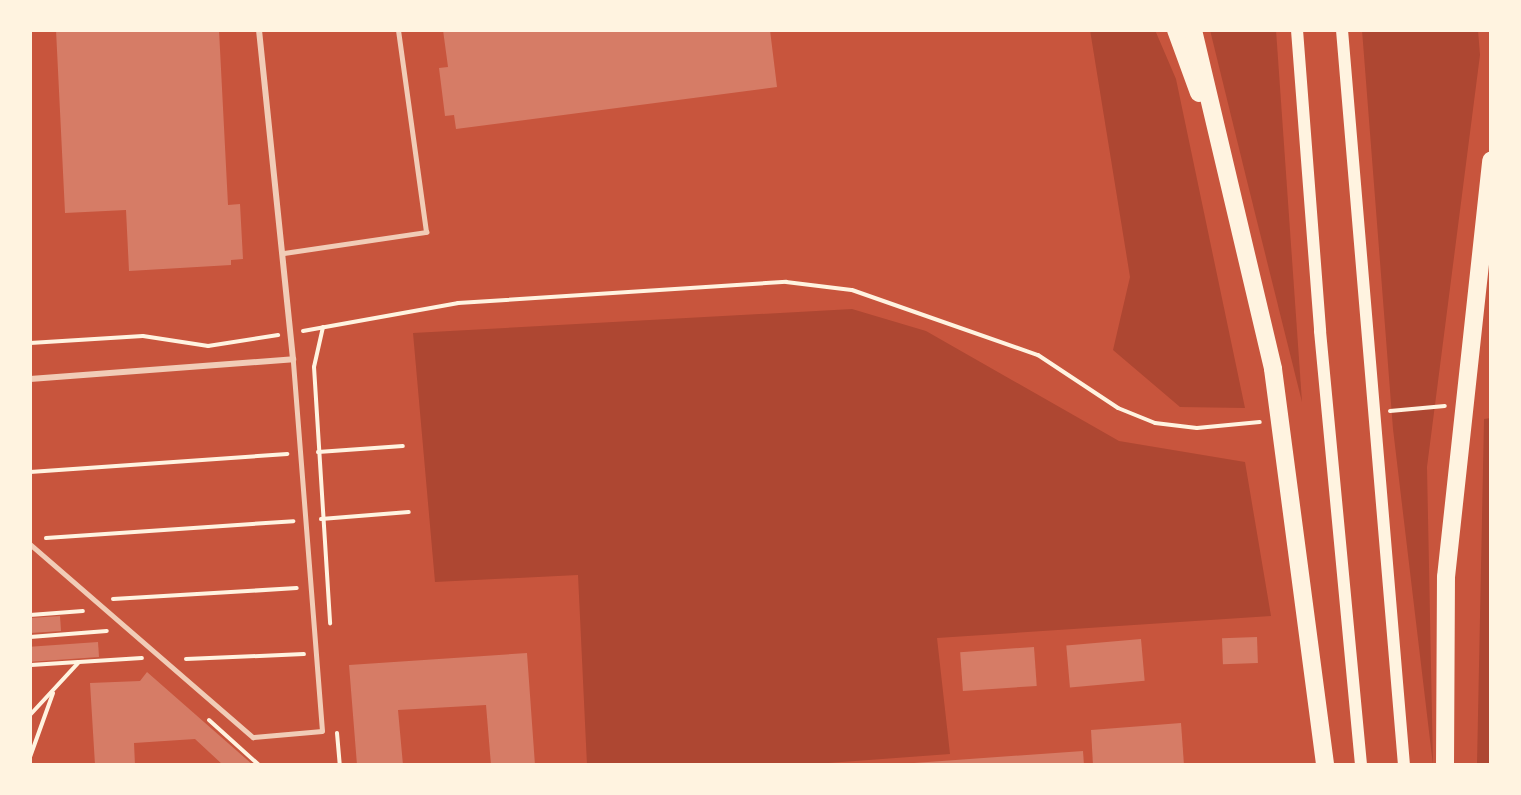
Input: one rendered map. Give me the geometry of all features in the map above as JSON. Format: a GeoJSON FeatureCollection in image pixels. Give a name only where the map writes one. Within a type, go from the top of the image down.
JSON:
{"type":"FeatureCollection","features":[{"type":"Feature","properties":{"kind":"highway"},"geometry":{"type":"LineString","coordinates":[[1176,30],[1232,182]]}},
{"type":"Feature","properties":{"kind":"highway"},"geometry":{"type":"LineString","coordinates":[[1193,30],[1232,182],[1275,380],[1325,765]]}},
{"type":"Feature","properties":{"kind":"highway"},"geometry":{"type":"LineString","coordinates":[[1445,765],[1446,577],[1491,160]]}},
{"type":"Feature","properties":{"kind":"main road"},"geometry":{"type":"LineString","coordinates":[[1297,30],[1320,332],[1361,765]]}},
{"type":"Feature","properties":{"kind":"main road"},"geometry":{"type":"LineString","coordinates":[[1342,30],[1404,765]]}},
{"type":"Feature","properties":{"kind":"street"},"geometry":{"type":"LineString","coordinates":[[30,379],[293,359],[293,333],[259,30]]}},
{"type":"Feature","properties":{"kind":"lane"},"geometry":{"type":"LineString","coordinates":[[284,253],[426,232],[398,30]]}},
{"type":"Feature","properties":{"kind":"lane"},"geometry":{"type":"LineString","coordinates":[[30,544],[254,737],[322,731],[293,359]]}},
{"type":"Feature","properties":{"kind":"path"},"geometry":{"type":"LineString","coordinates":[[30,343],[143,336],[208,346],[458,303],[786,282],[852,290],[1038,355],[1118,408],[1155,423],[1197,428]]}},
{"type":"Feature","properties":{"kind":"path"},"geometry":{"type":"LineString","coordinates":[[323,327],[314,367],[330,630]]}},
{"type":"Feature","properties":{"kind":"path"},"geometry":{"type":"LineString","coordinates":[[30,472],[403,446]]}},
{"type":"Feature","properties":{"kind":"path"},"geometry":{"type":"LineString","coordinates":[[42,538],[409,513]]}},
{"type":"Feature","properties":{"kind":"path"},"geometry":{"type":"LineString","coordinates":[[95,600],[327,586]]}},
{"type":"Feature","properties":{"kind":"path"},"geometry":{"type":"LineString","coordinates":[[30,615],[83,611]]}},
{"type":"Feature","properties":{"kind":"path"},"geometry":{"type":"LineString","coordinates":[[30,637],[107,632]]}},
{"type":"Feature","properties":{"kind":"path"},"geometry":{"type":"LineString","coordinates":[[31,665],[79,662]]}},
{"type":"Feature","properties":{"kind":"path"},"geometry":{"type":"LineString","coordinates":[[30,757],[38,727],[55,688]]}},
{"type":"Feature","properties":{"kind":"path"},"geometry":{"type":"LineString","coordinates":[[336,720],[340,765]]}},
{"type":"Feature","properties":{"kind":"shaded area"},"geometry":{"type":"Polygon","coordinates":[[[1090,30],[1155,30],[1176,79],[1245,408],[1180,407],[1113,350],[1130,277],[1090,30]]]}},
{"type":"Feature","properties":{"kind":"shaded area"},"geometry":{"type":"Polygon","coordinates":[[[1210,30],[1276,30],[1302,402],[1247,181],[1210,30]]]}},
{"type":"Feature","properties":{"kind":"shaded area"},"geometry":{"type":"Polygon","coordinates":[[[1362,30],[1478,30],[1480,55],[1427,467],[1433,765],[1393,429],[1362,30]]]}},
{"type":"Feature","properties":{"kind":"shaded area"},"geometry":{"type":"Polygon","coordinates":[[[852,309],[926,331],[1119,441],[1245,462],[1271,616],[937,638],[950,754],[801,765],[587,765],[578,575],[435,582],[413,333],[852,309]]]}},
{"type":"Feature","properties":{"kind":"shaded area"},"geometry":{"type":"Polygon","coordinates":[[[1491,418],[1491,765],[1477,765],[1484,419],[1491,418]]]}},
{"type":"Feature","properties":{"kind":"building"},"geometry":{"type":"Polygon","coordinates":[[[56,30],[219,30],[228,205],[240,204],[243,259],[231,260],[231,265],[129,271],[126,210],[65,213],[56,30]]]}},
{"type":"Feature","properties":{"kind":"building"},"geometry":{"type":"Polygon","coordinates":[[[443,30],[770,30],[777,87],[456,129],[454,115],[445,116],[439,68],[448,67],[443,30]]]}},
{"type":"Feature","properties":{"kind":"building"},"geometry":{"type":"Polygon","coordinates":[[[60,616],[61,631],[31,633],[30,618],[60,616]]]}},
{"type":"Feature","properties":{"kind":"building"},"geometry":{"type":"Polygon","coordinates":[[[1257,637],[1258,663],[1223,664],[1222,638],[1257,637]]]}},
{"type":"Feature","properties":{"kind":"building"},"geometry":{"type":"Polygon","coordinates":[[[1141,639],[1145,681],[1070,687],[1066,646],[1141,639]]]}},
{"type":"Feature","properties":{"kind":"building"},"geometry":{"type":"Polygon","coordinates":[[[98,642],[99,657],[31,662],[30,647],[98,642]]]}},
{"type":"Feature","properties":{"kind":"building"},"geometry":{"type":"Polygon","coordinates":[[[1034,647],[1037,686],[963,691],[960,652],[1034,647]]]}},
{"type":"Feature","properties":{"kind":"building"},"geometry":{"type":"Polygon","coordinates":[[[527,653],[535,765],[491,765],[486,705],[398,710],[403,765],[357,765],[349,665],[527,653]]]}},
{"type":"Feature","properties":{"kind":"building"},"geometry":{"type":"Polygon","coordinates":[[[147,672],[253,765],[223,765],[195,739],[134,743],[135,765],[95,765],[90,683],[140,681],[147,672]]]}},
{"type":"Feature","properties":{"kind":"building"},"geometry":{"type":"Polygon","coordinates":[[[1181,723],[1184,765],[1093,765],[1091,730],[1181,723]]]}},
{"type":"Feature","properties":{"kind":"building"},"geometry":{"type":"Polygon","coordinates":[[[1083,751],[1084,765],[914,765],[914,763],[1083,751]]]}}]}
